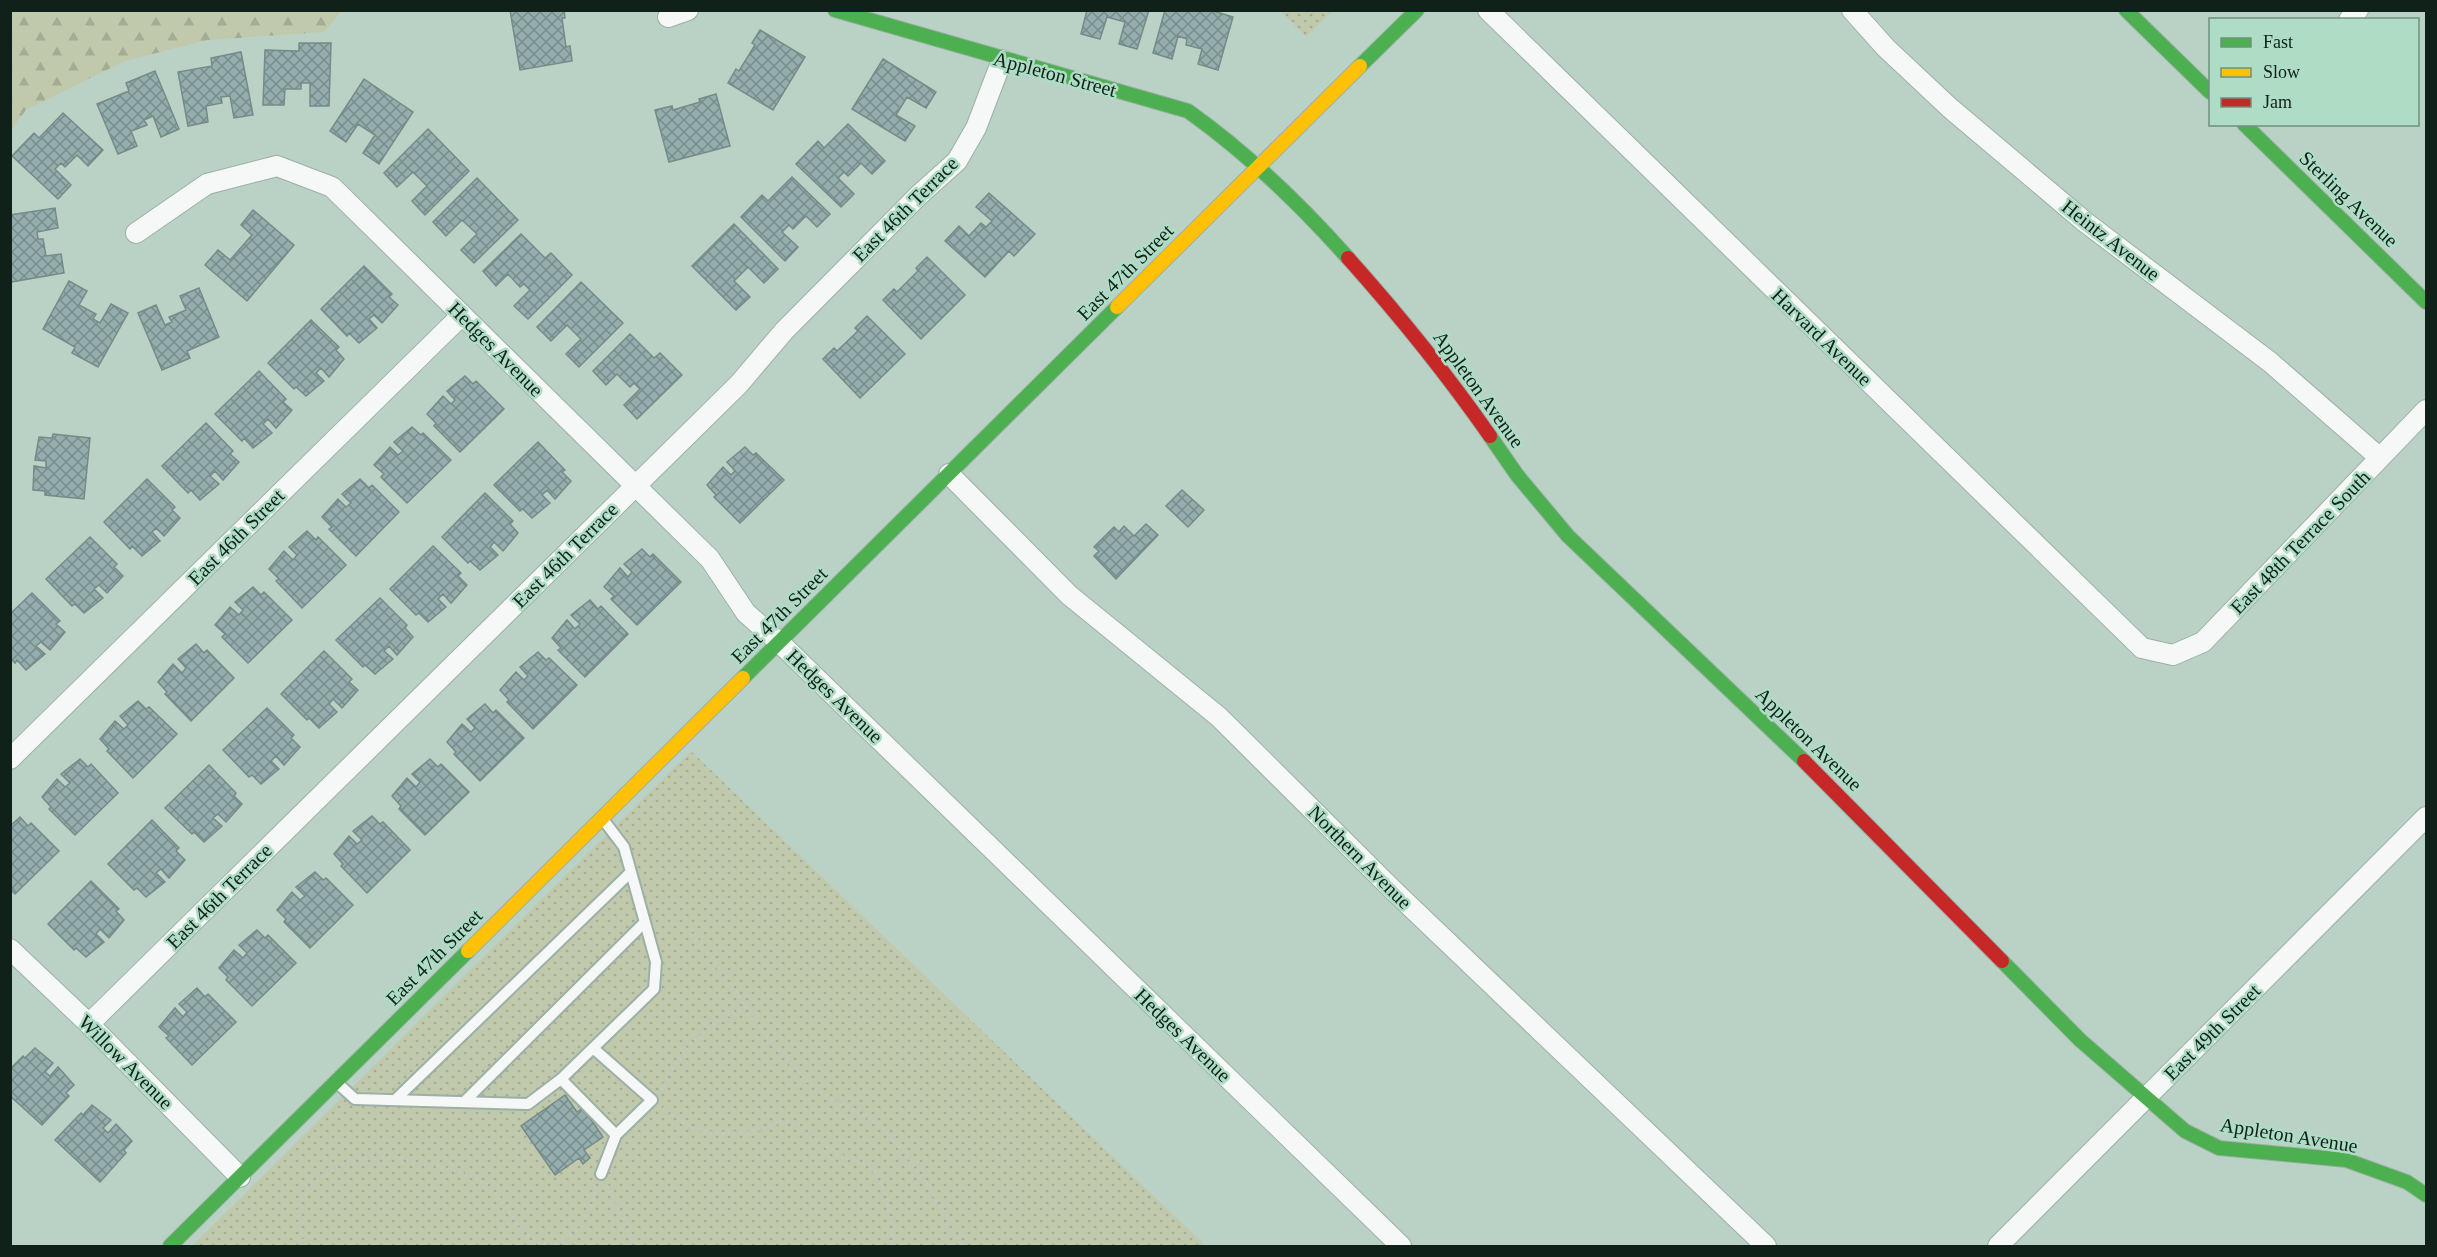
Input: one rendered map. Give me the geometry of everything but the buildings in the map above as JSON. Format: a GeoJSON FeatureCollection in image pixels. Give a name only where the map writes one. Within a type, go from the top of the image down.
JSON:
{"type":"FeatureCollection","features":[{"type":"Feature","properties":{"kind":"street"},"geometry":{"type":"LineString","coordinates":[[668,17],[688,10]]}},
{"type":"Feature","properties":{"kind":"street","name":"Appleton Street"},"geometry":{"type":"LineString","coordinates":[[835,10],[1002,60],[1188,111],[1227,139],[1258,167]]}},
{"type":"Feature","properties":{"kind":"street","name":"East 47th Street"},"geometry":{"type":"LineString","coordinates":[[170,1246],[1417,10]]}},
{"type":"Feature","properties":{"kind":"street","name":"Harvard Avenue"},"geometry":{"type":"LineString","coordinates":[[1488,10],[2142,648],[2163,653]]}},
{"type":"Feature","properties":{"kind":"street","name":"Heintz Avenue"},"geometry":{"type":"LineString","coordinates":[[1852,10],[1886,48],[1950,108],[2085,222],[2270,362],[2380,458]]}},
{"type":"Feature","properties":{"kind":"street"},"geometry":{"type":"LineString","coordinates":[[2126,10],[2209,90]]}},
{"type":"Feature","properties":{"kind":"street","name":"East 46th Terrace"},"geometry":{"type":"LineString","coordinates":[[89,1024],[739,384],[793,322],[919,195],[957,161],[976,128],[1002,60]]}},
{"type":"Feature","properties":{"kind":"street","name":"Sterling Avenue"},"geometry":{"type":"LineString","coordinates":[[2246,126],[2427,302]]}},
{"type":"Feature","properties":{"kind":"street","name":"Hedges Avenue"},"geometry":{"type":"LineString","coordinates":[[136,233],[207,184],[277,166],[332,187],[710,559],[746,613],[779,642],[1401,1246]]}},
{"type":"Feature","properties":{"kind":"street","name":"Appleton Avenue"},"geometry":{"type":"LineString","coordinates":[[1258,167],[1333,241],[1403,319],[1452,381],[1516,475],[1568,536],[1824,780],[2080,1040],[2185,1131],[2219,1148],[2346,1161],[2408,1182],[2427,1195]]}},
{"type":"Feature","properties":{"kind":"street","name":"East 46th Street"},"geometry":{"type":"LineString","coordinates":[[10,759],[462,315]]}},
{"type":"Feature","properties":{"kind":"street","name":"East 48th Terrace South"},"geometry":{"type":"LineString","coordinates":[[2163,653],[2173,655],[2203,642],[2427,410]]}},
{"type":"Feature","properties":{"kind":"street","name":"Northern Avenue"},"geometry":{"type":"LineString","coordinates":[[949,474],[1069,595],[1220,717],[1394,891],[1766,1246]]}},
{"type":"Feature","properties":{"kind":"street","name":"East 49th Street"},"geometry":{"type":"LineString","coordinates":[[1998,1246],[2427,817]]}},
{"type":"Feature","properties":{"kind":"street","name":"Willow Avenue"},"geometry":{"type":"LineString","coordinates":[[10,949],[89,1024],[240,1177]]}},
{"type":"Feature","properties":{"kind":"lane"},"geometry":{"type":"LineString","coordinates":[[336,1082],[355,1099],[528,1104],[561,1079],[654,989],[656,962],[624,847],[602,818]]}},
{"type":"Feature","properties":{"kind":"lane"},"geometry":{"type":"LineString","coordinates":[[395,1100],[631,872]]}},
{"type":"Feature","properties":{"kind":"lane"},"geometry":{"type":"LineString","coordinates":[[464,1102],[645,922]]}},
{"type":"Feature","properties":{"kind":"lane"},"geometry":{"type":"LineString","coordinates":[[593,1048],[652,1100],[616,1135],[601,1174]]}},
{"type":"Feature","properties":{"kind":"lane"},"geometry":{"type":"LineString","coordinates":[[561,1079],[616,1135]]}},
{"type":"Feature","properties":{"kind":"path"},"geometry":{"type":"LineString","coordinates":[[693,934],[723,972],[746,1008],[789,1062],[821,1094],[882,1128],[918,1172],[963,1246]]}},
{"type":"Feature","properties":{"kind":"path"},"geometry":{"type":"LineString","coordinates":[[746,1008],[725,1017],[697,1038],[652,1100],[692,1128],[706,1132],[744,1132],[766,1128],[780,1121],[795,1122],[809,1130],[833,1152],[855,1160],[873,1171],[887,1199],[893,1246]]}},
{"type":"Feature","properties":{"kind":"path"},"geometry":{"type":"LineString","coordinates":[[306,1246],[296,1218],[298,1206],[309,1189],[324,1175],[343,1164],[361,1158],[394,1156],[464,1172],[491,1189],[526,1234],[542,1244],[556,1243],[574,1233],[588,1215],[601,1174]]}},
{"type":"Feature","properties":{"kind":"path"},"geometry":{"type":"LineString","coordinates":[[601,1174],[626,1224],[634,1246]]}},
{"type":"Feature","properties":{"kind":"green space"},"geometry":{"type":"Polygon","coordinates":[[[11,10],[342,11],[324,32],[208,40],[125,61],[26,110],[11,131],[11,10]]]}},
{"type":"Feature","properties":{"kind":"green space"},"geometry":{"type":"Polygon","coordinates":[[[1281,11],[1333,11],[1306,37],[1281,11]]]}},
{"type":"Feature","properties":{"kind":"green space"},"geometry":{"type":"Polygon","coordinates":[[[691,751],[1206,1246],[192,1246],[691,751]]]}},
{"type":"Feature","properties":{"kind":"traffic: fast"},"geometry":{"type":"LineString","coordinates":[[835,10],[1188,111],[1272,180],[1348,258]]}},
{"type":"Feature","properties":{"kind":"traffic: fast"},"geometry":{"type":"LineString","coordinates":[[1360,66],[1417,10]]}},
{"type":"Feature","properties":{"kind":"traffic: fast"},"geometry":{"type":"LineString","coordinates":[[2126,10],[2209,91]]}},
{"type":"Feature","properties":{"kind":"traffic: fast"},"geometry":{"type":"LineString","coordinates":[[2246,126],[2426,302]]}},
{"type":"Feature","properties":{"kind":"traffic: fast"},"geometry":{"type":"LineString","coordinates":[[743,678],[1117,307]]}},
{"type":"Feature","properties":{"kind":"traffic: fast"},"geometry":{"type":"LineString","coordinates":[[1490,436],[1517,475],[1568,536],[1804,761]]}},
{"type":"Feature","properties":{"kind":"traffic: fast"},"geometry":{"type":"LineString","coordinates":[[170,1246],[468,951]]}},
{"type":"Feature","properties":{"kind":"traffic: fast"},"geometry":{"type":"LineString","coordinates":[[2002,961],[2080,1040],[2185,1131],[2219,1148],[2346,1160],[2407,1182],[2426,1195]]}},
{"type":"Feature","properties":{"kind":"traffic: slow"},"geometry":{"type":"LineString","coordinates":[[1117,307],[1360,66]]}},
{"type":"Feature","properties":{"kind":"traffic: slow"},"geometry":{"type":"LineString","coordinates":[[468,951],[743,678]]}},
{"type":"Feature","properties":{"kind":"traffic: jam"},"geometry":{"type":"LineString","coordinates":[[1348,258],[1422,345],[1490,436]]}},
{"type":"Feature","properties":{"kind":"traffic: jam"},"geometry":{"type":"LineString","coordinates":[[1804,761],[2002,961]]}}]}
